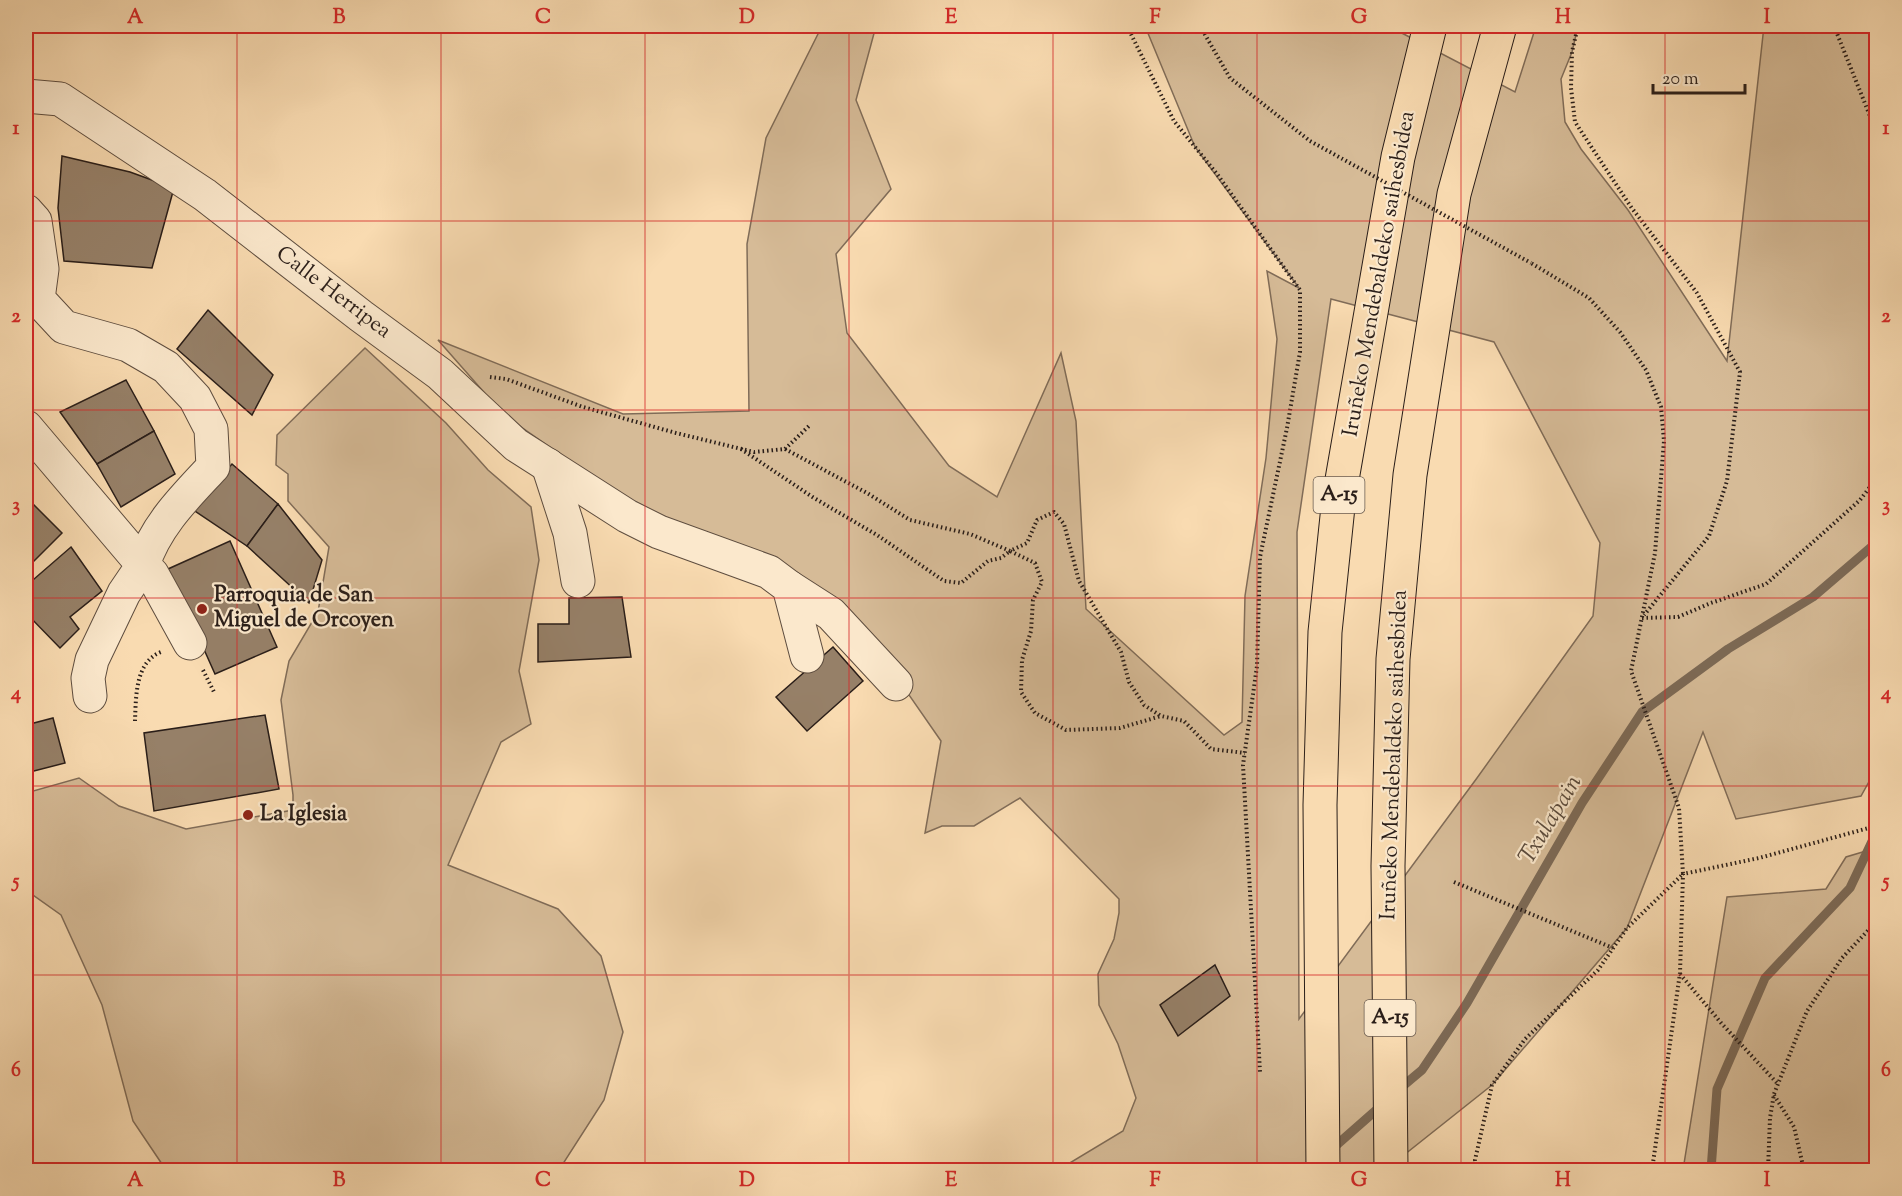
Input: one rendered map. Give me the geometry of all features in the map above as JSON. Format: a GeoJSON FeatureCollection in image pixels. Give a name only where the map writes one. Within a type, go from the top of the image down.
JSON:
{"type":"FeatureCollection","features":[{"type":"Feature","properties":{"kind":"highway","name":"Iruñeko Mendebaldeko saihesbidea"},"geometry":{"type":"LineString","coordinates":[[1323,1170],[1320,805],[1325,632],[1339,497],[1398,157],[1430,26]]}},
{"type":"Feature","properties":{"kind":"highway","name":"Iruñeko Mendebaldeko saihesbidea"},"geometry":{"type":"LineString","coordinates":[[1391,1170],[1388,866],[1394,659],[1410,475],[1454,194],[1500,26]]}},
{"type":"Feature","properties":{"kind":"street","name":"Calle Herripea"},"geometry":{"type":"LineString","coordinates":[[26,96],[60,99],[204,195],[440,374],[516,446],[627,516],[659,532],[769,572],[831,614],[896,684]]}},
{"type":"Feature","properties":{"kind":"street"},"geometry":{"type":"LineString","coordinates":[[26,211],[35,221],[42,269],[32,310],[64,327],[128,345],[166,367],[195,398],[210,429],[213,467],[174,508],[149,548],[143,565],[123,593],[92,660],[88,678],[90,696]]}},
{"type":"Feature","properties":{"kind":"street"},"geometry":{"type":"LineString","coordinates":[[26,427],[152,574],[190,643]]}},
{"type":"Feature","properties":{"kind":"street"},"geometry":{"type":"LineString","coordinates":[[548,465],[570,532],[578,581]]}},
{"type":"Feature","properties":{"kind":"street"},"geometry":{"type":"LineString","coordinates":[[789,586],[807,656]]}},
{"type":"Feature","properties":{"kind":"path"},"geometry":{"type":"LineString","coordinates":[[1127,26],[1174,122],[1217,174],[1300,290],[1300,352],[1260,557],[1257,666],[1244,765],[1260,1072]]}},
{"type":"Feature","properties":{"kind":"path"},"geometry":{"type":"LineString","coordinates":[[1200,26],[1230,78],[1310,141],[1531,263],[1589,298],[1620,332],[1646,370],[1661,407],[1664,441],[1655,554],[1631,671],[1679,808],[1683,874],[1680,973],[1652,1170]]}},
{"type":"Feature","properties":{"kind":"path"},"geometry":{"type":"LineString","coordinates":[[1578,26],[1572,52],[1571,88],[1575,122],[1631,207],[1697,293],[1740,372],[1727,481],[1709,536],[1642,618]]}},
{"type":"Feature","properties":{"kind":"path"},"geometry":{"type":"LineString","coordinates":[[1834,26],[1876,131]]}},
{"type":"Feature","properties":{"kind":"path"},"geometry":{"type":"LineString","coordinates":[[482,376],[506,379],[583,407],[741,449],[754,452],[785,449],[910,520],[970,534],[1035,563],[1042,582],[1033,600],[1031,631],[1022,660],[1021,692],[1035,713],[1066,730],[1120,728],[1161,716]]}},
{"type":"Feature","properties":{"kind":"path"},"geometry":{"type":"LineString","coordinates":[[785,449],[810,425]]}},
{"type":"Feature","properties":{"kind":"path"},"geometry":{"type":"LineString","coordinates":[[741,449],[814,498],[877,535],[944,581],[961,583],[988,561],[1000,558],[1027,543],[1037,520],[1054,512],[1064,524],[1079,581],[1121,652],[1129,682],[1144,705],[1161,716],[1184,720],[1211,749],[1245,753]]}},
{"type":"Feature","properties":{"kind":"path"},"geometry":{"type":"LineString","coordinates":[[1642,618],[1678,617],[1766,584],[1860,500],[1876,479]]}},
{"type":"Feature","properties":{"kind":"path"},"geometry":{"type":"LineString","coordinates":[[135,720],[138,687],[145,663],[152,656],[190,643]]}},
{"type":"Feature","properties":{"kind":"path"},"geometry":{"type":"LineString","coordinates":[[1476,1170],[1475,1160],[1492,1085],[1525,1039],[1598,970],[1628,928],[1683,874],[1759,858],[1876,826]]}},
{"type":"Feature","properties":{"kind":"path"},"geometry":{"type":"LineString","coordinates":[[1454,882],[1613,948]]}},
{"type":"Feature","properties":{"kind":"path"},"geometry":{"type":"LineString","coordinates":[[1768,1170],[1770,1118],[1774,1094],[1807,1011],[1842,958],[1876,922]]}},
{"type":"Feature","properties":{"kind":"path"},"geometry":{"type":"LineString","coordinates":[[1680,973],[1722,1024],[1777,1083]]}},
{"type":"Feature","properties":{"kind":"path"},"geometry":{"type":"LineString","coordinates":[[1774,1094],[1794,1127],[1804,1170]]}},
{"type":"Feature","properties":{"kind":"shaded area"},"geometry":{"type":"Polygon","coordinates":[[[822,26],[876,26],[856,100],[891,189],[836,254],[847,333],[949,466],[997,497],[1061,353],[1076,421],[1086,609],[1224,735],[1242,722],[1245,596],[1266,458],[1277,339],[1267,271],[1299,288],[1195,147],[1145,26],[1397,26],[1396,30],[1515,92],[1536,26],[1578,26],[1572,52],[1561,79],[1565,122],[1581,149],[1628,210],[1727,361],[1764,26],[1876,26],[1876,769],[1861,796],[1736,819],[1703,732],[1627,928],[1492,1085],[1385,1170],[1058,1170],[1123,1131],[1136,1098],[1118,1044],[1099,1005],[1098,974],[1114,939],[1119,899],[1020,798],[974,826],[942,826],[925,833],[941,741],[909,695],[896,666],[590,475],[504,415],[438,340],[623,414],[749,411],[747,244],[766,138],[822,26]],[[1331,299],[1297,532],[1299,1019],[1593,616],[1600,543],[1494,342],[1331,299]]]}},
{"type":"Feature","properties":{"kind":"shaded area"},"geometry":{"type":"Polygon","coordinates":[[[365,348],[446,423],[488,470],[531,507],[539,560],[519,671],[531,724],[501,742],[448,865],[558,909],[601,956],[623,1032],[604,1100],[559,1170],[173,1170],[164,1167],[133,1121],[102,1005],[61,915],[26,890],[26,793],[79,778],[119,806],[186,829],[293,810],[281,700],[289,661],[318,612],[329,547],[288,501],[288,474],[276,465],[277,435],[365,348]]]}},
{"type":"Feature","properties":{"kind":"shaded area"},"geometry":{"type":"Polygon","coordinates":[[[1876,848],[1876,1170],[1683,1170],[1727,897],[1826,889],[1846,857],[1876,848]]]}},
{"type":"Feature","properties":{"kind":"building"},"geometry":{"type":"Polygon","coordinates":[[[62,156],[130,172],[174,188],[152,268],[64,261],[58,208],[62,156]]]}},
{"type":"Feature","properties":{"kind":"building"},"geometry":{"type":"Polygon","coordinates":[[[208,310],[273,375],[252,415],[177,349],[208,310]]]}},
{"type":"Feature","properties":{"kind":"building"},"geometry":{"type":"Polygon","coordinates":[[[126,380],[154,431],[97,464],[60,412],[126,380]]]}},
{"type":"Feature","properties":{"kind":"building"},"geometry":{"type":"Polygon","coordinates":[[[154,431],[175,474],[121,507],[97,464],[154,431]]]}},
{"type":"Feature","properties":{"kind":"building"},"geometry":{"type":"Polygon","coordinates":[[[232,464],[278,504],[247,546],[192,509],[232,464]]]}},
{"type":"Feature","properties":{"kind":"building"},"geometry":{"type":"Polygon","coordinates":[[[27,498],[62,533],[26,569],[26,500],[27,498]]]}},
{"type":"Feature","properties":{"kind":"building"},"geometry":{"type":"Polygon","coordinates":[[[278,504],[322,560],[309,603],[247,546],[278,504]]]}},
{"type":"Feature","properties":{"kind":"building"},"geometry":{"type":"Polygon","coordinates":[[[230,541],[277,647],[215,674],[168,569],[230,541]]]}},
{"type":"Feature","properties":{"kind":"building"},"geometry":{"type":"Polygon","coordinates":[[[71,547],[102,591],[70,617],[79,629],[60,648],[26,613],[26,586],[71,547]]]}},
{"type":"Feature","properties":{"kind":"building"},"geometry":{"type":"Polygon","coordinates":[[[622,597],[631,657],[538,662],[538,624],[569,624],[569,598],[622,597]]]}},
{"type":"Feature","properties":{"kind":"building"},"geometry":{"type":"Polygon","coordinates":[[[833,647],[863,681],[807,731],[776,697],[833,647]]]}},
{"type":"Feature","properties":{"kind":"building"},"geometry":{"type":"Polygon","coordinates":[[[26,707],[30,724],[53,718],[65,763],[26,773],[26,707]]]}},
{"type":"Feature","properties":{"kind":"building"},"geometry":{"type":"Polygon","coordinates":[[[265,715],[279,789],[154,811],[144,733],[265,715]]]}},
{"type":"Feature","properties":{"kind":"building"},"geometry":{"type":"Polygon","coordinates":[[[1215,965],[1230,996],[1178,1036],[1160,1005],[1215,965]]]}},
{"type":"Feature","properties":{"kind":"waterway","name":"Txulapain"},"geometry":{"type":"LineString","coordinates":[[1397,1091],[1422,1070],[1467,1003],[1582,803],[1642,712],[1728,649],[1813,597],[1876,543]]}},
{"type":"Feature","properties":{"kind":"waterway"},"geometry":{"type":"LineString","coordinates":[[1711,1170],[1717,1089],[1765,978],[1850,888],[1876,833]]}},
{"type":"Feature","properties":{"kind":"waterway","name":"Txulapain"},"geometry":{"type":"LineString","coordinates":[[1332,1149],[1382,1105]]}},
{"type":"Feature","properties":{"kind":"place","name":"Parroquia de San Miguel de Orcoyen"},"geometry":{"type":"Point","coordinates":[202,609]}},
{"type":"Feature","properties":{"kind":"place","name":"La Iglesia"},"geometry":{"type":"Point","coordinates":[248,815]}}]}
